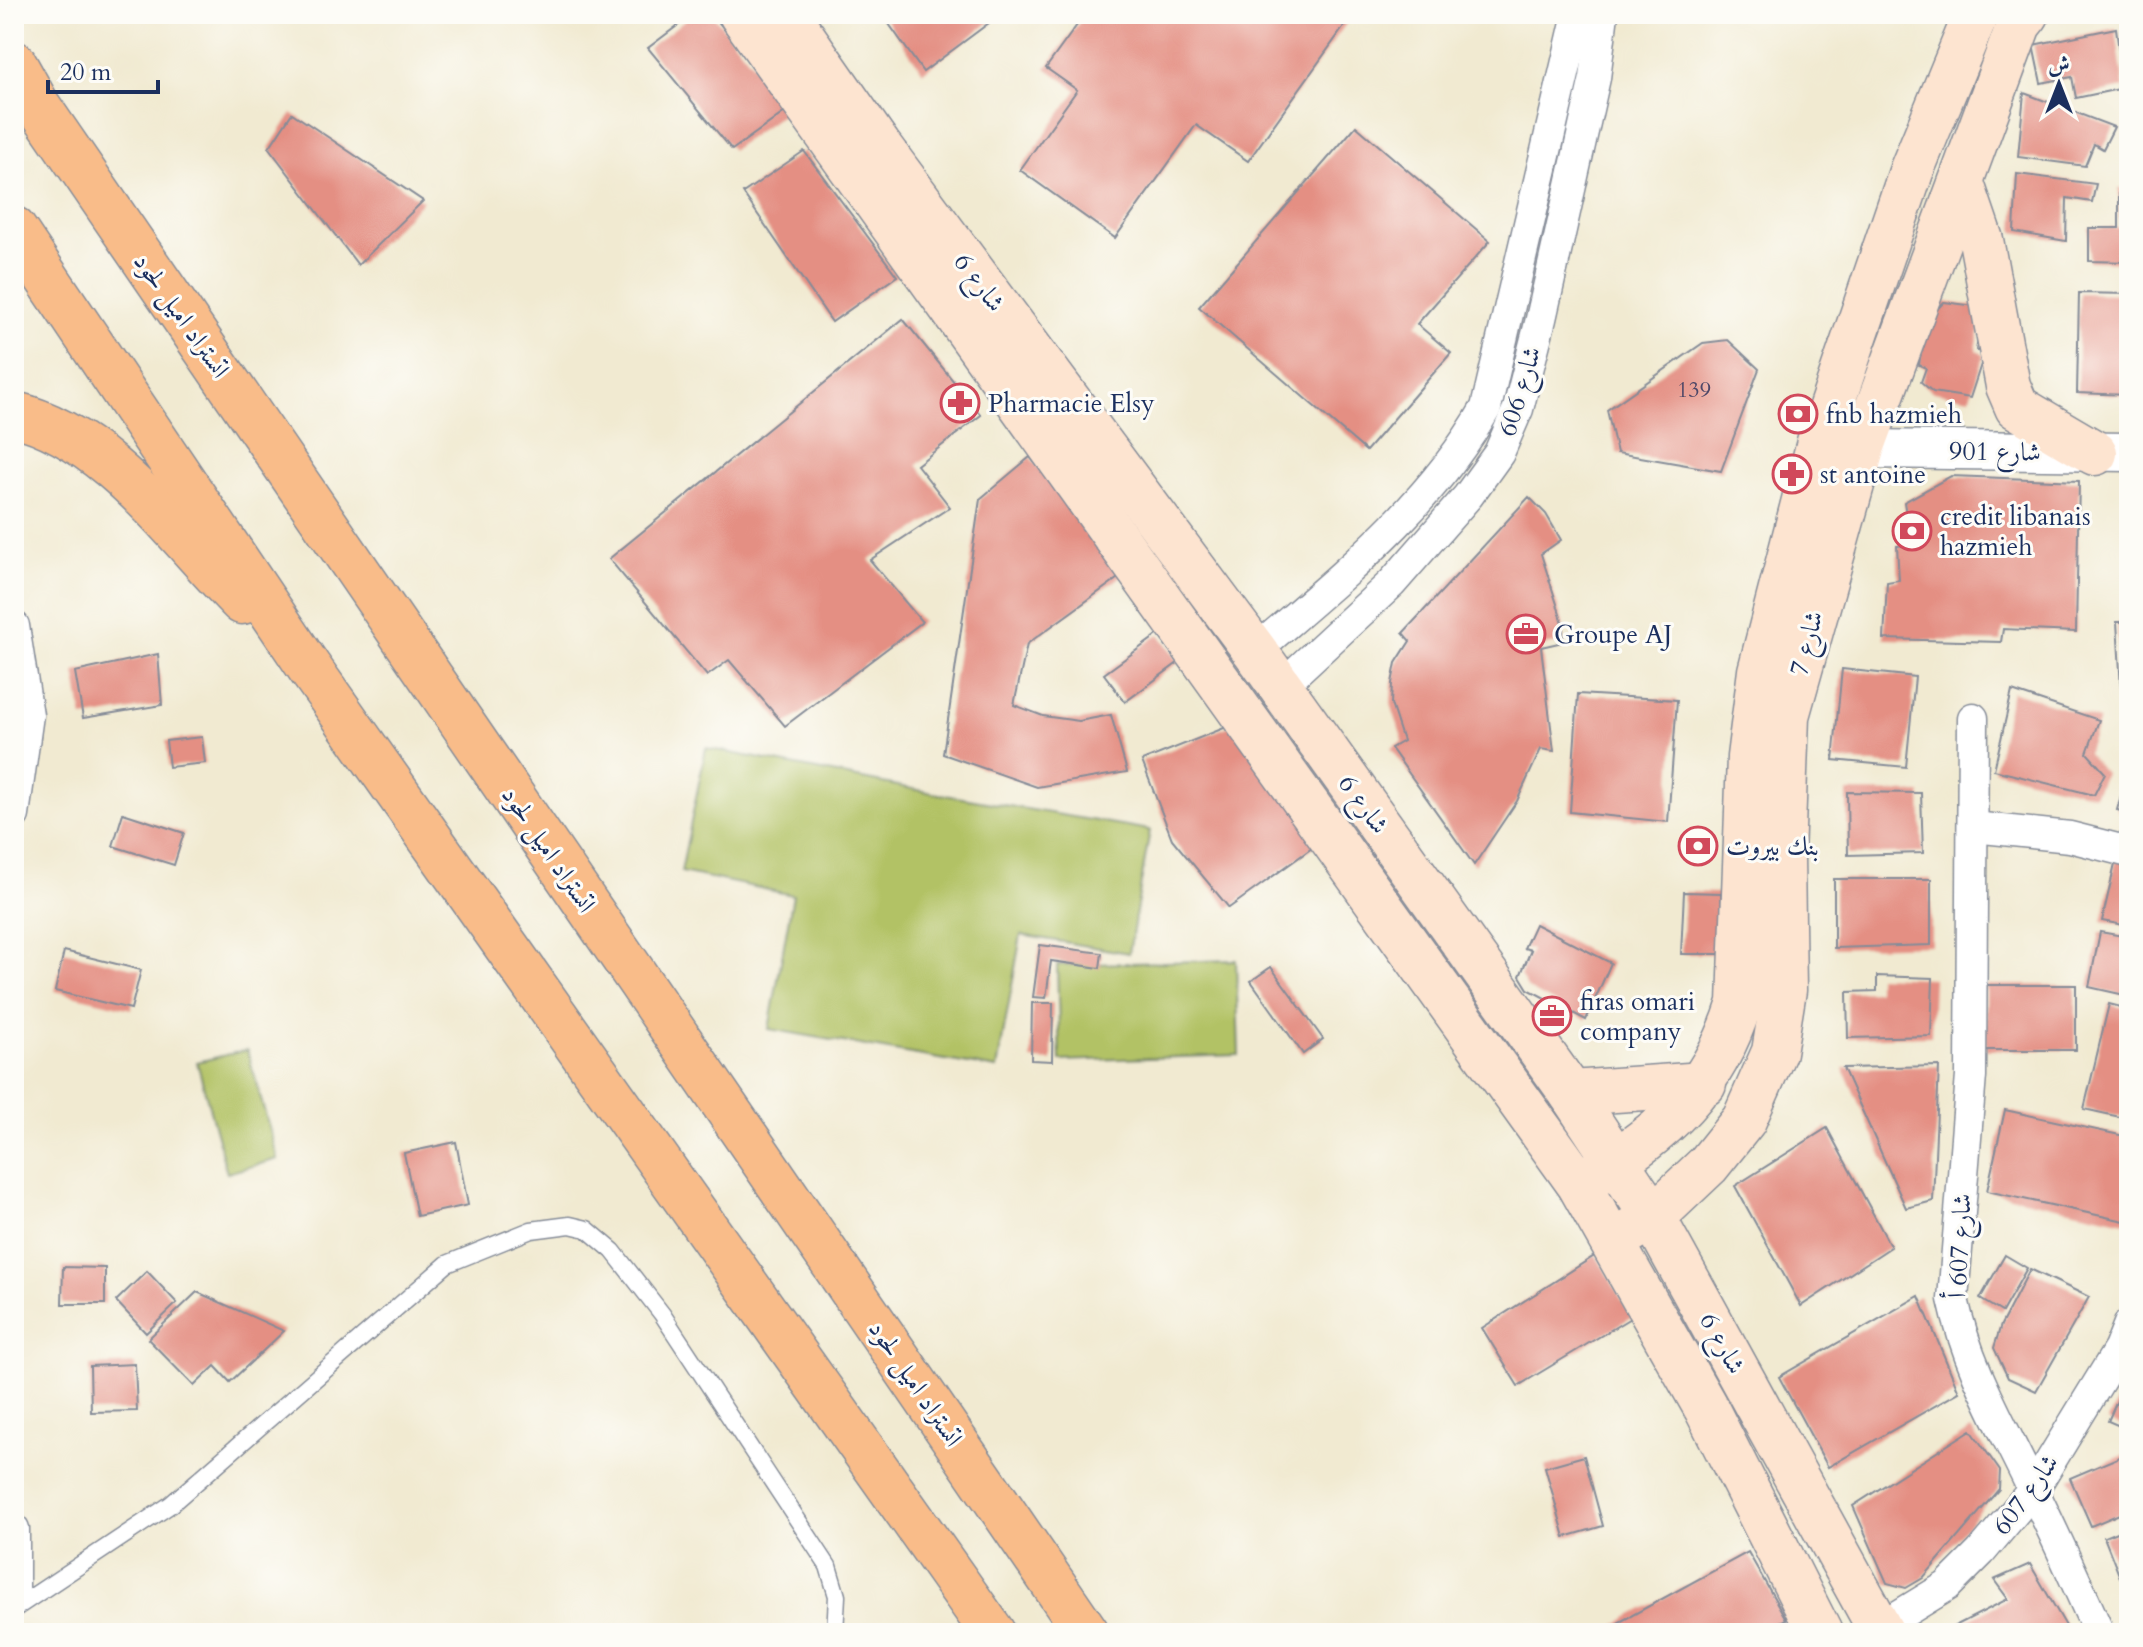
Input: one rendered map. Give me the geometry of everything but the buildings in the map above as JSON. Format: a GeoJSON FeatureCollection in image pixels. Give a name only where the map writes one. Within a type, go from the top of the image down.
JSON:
{"type":"FeatureCollection","features":[{"type":"Feature","properties":{"kind":"highway"},"geometry":{"type":"LineString","coordinates":[[14,37],[37,104]]}},
{"type":"Feature","properties":{"kind":"highway","name":"اتستراد اميل لحود"},"geometry":{"type":"LineString","coordinates":[[14,63],[37,104],[1087,1633]]}},
{"type":"Feature","properties":{"kind":"highway"},"geometry":{"type":"LineString","coordinates":[[14,229],[310,669],[993,1633]]}},
{"type":"Feature","properties":{"kind":"highway"},"geometry":{"type":"LineString","coordinates":[[19,412],[84,449],[130,483],[159,510],[200,560],[310,669]]}},
{"type":"Feature","properties":{"kind":"main road","name":"شارع 6"},"geometry":{"type":"LineString","coordinates":[[741,14],[1597,1173],[1653,1217],[1881,1630]]}},
{"type":"Feature","properties":{"kind":"main road","name":"شارع 6"},"geometry":{"type":"LineString","coordinates":[[787,14],[879,146],[1255,651],[1571,1093],[1597,1173],[1612,1241],[1707,1410],[1820,1633]]}},
{"type":"Feature","properties":{"kind":"main road","name":"شارع 7"},"geometry":{"type":"LineString","coordinates":[[1597,1173],[1666,1125],[1704,1084],[1722,1054],[1740,1003],[1749,757],[1760,671],[1819,442],[1912,169],[1976,14]]}},
{"type":"Feature","properties":{"kind":"main road","name":"شارع 7"},"geometry":{"type":"LineString","coordinates":[[1612,1241],[1653,1217],[1708,1165],[1744,1120],[1774,1052],[1784,990],[1782,857],[1787,716],[1862,449],[2019,24],[2027,14]]}},
{"type":"Feature","properties":{"kind":"main road"},"geometry":{"type":"LineString","coordinates":[[1962,184],[1981,240],[2008,386],[2017,407],[2112,453]]}},
{"type":"Feature","properties":{"kind":"main road"},"geometry":{"type":"LineString","coordinates":[[1571,1093],[1704,1084]]}},
{"type":"Feature","properties":{"kind":"street","name":"شارع 606"},"geometry":{"type":"LineString","coordinates":[[1255,651],[1356,566],[1395,526],[1466,442],[1486,408],[1578,14]]}},
{"type":"Feature","properties":{"kind":"street","name":"شارع 606"},"geometry":{"type":"LineString","coordinates":[[1280,687],[1392,583],[1468,496],[1499,453],[1518,409],[1541,319],[1595,78],[1603,14]]}},
{"type":"Feature","properties":{"kind":"street","name":"شارع 901"},"geometry":{"type":"LineString","coordinates":[[1819,442],[1862,449],[2112,453]]}},
{"type":"Feature","properties":{"kind":"street"},"geometry":{"type":"LineString","coordinates":[[14,626],[28,715],[14,815]]}},
{"type":"Feature","properties":{"kind":"street","name":"شارع 607 أ"},"geometry":{"type":"LineString","coordinates":[[1973,718],[1971,1076],[1953,1299],[1960,1333],[1982,1391],[2033,1490],[2099,1633]]}},
{"type":"Feature","properties":{"kind":"street"},"geometry":{"type":"LineString","coordinates":[[1973,827],[2070,837],[2129,852]]}},
{"type":"Feature","properties":{"kind":"street","name":"شارع 607"},"geometry":{"type":"LineString","coordinates":[[1881,1630],[1947,1586],[2033,1490],[2119,1349],[2129,1324]]}},
{"type":"Feature","properties":{"kind":"street"},"geometry":{"type":"LineString","coordinates":[[14,1529],[14,1589]]}},
{"type":"Feature","properties":{"kind":"lane"},"geometry":{"type":"LineString","coordinates":[[14,1609],[170,1505],[447,1264],[531,1230],[570,1225],[587,1229],[613,1251],[662,1314],[828,1566],[837,1596],[835,1633]]}},
{"type":"Feature","properties":{"kind":"green space"},"geometry":{"type":"Polygon","coordinates":[[[706,748],[933,793],[1150,830],[1129,953],[1021,935],[997,1069],[769,1029],[793,895],[681,872],[706,748]]]}},
{"type":"Feature","properties":{"kind":"green space"},"geometry":{"type":"Polygon","coordinates":[[[1236,960],[1239,1055],[1060,1061],[1057,965],[1236,960]]]}},
{"type":"Feature","properties":{"kind":"green space"},"geometry":{"type":"Polygon","coordinates":[[[247,1050],[278,1159],[227,1173],[197,1062],[247,1050]]]}},
{"type":"Feature","properties":{"kind":"place","name":"Pharmacie Elsy"},"geometry":{"type":"Point","coordinates":[960,403]}},
{"type":"Feature","properties":{"kind":"place","name":"fnb hazmieh"},"geometry":{"type":"Point","coordinates":[1798,414]}},
{"type":"Feature","properties":{"kind":"place","name":"st antoine"},"geometry":{"type":"Point","coordinates":[1792,474]}},
{"type":"Feature","properties":{"kind":"place","name":"credit libanais hazmieh"},"geometry":{"type":"Point","coordinates":[1912,531]}},
{"type":"Feature","properties":{"kind":"place","name":"Groupe AJ"},"geometry":{"type":"Point","coordinates":[1526,634]}},
{"type":"Feature","properties":{"kind":"place","name":"بنك بيروت"},"geometry":{"type":"Point","coordinates":[1698,846]}},
{"type":"Feature","properties":{"kind":"place","name":"firas omari company"},"geometry":{"type":"Point","coordinates":[1552,1016]}}]}
